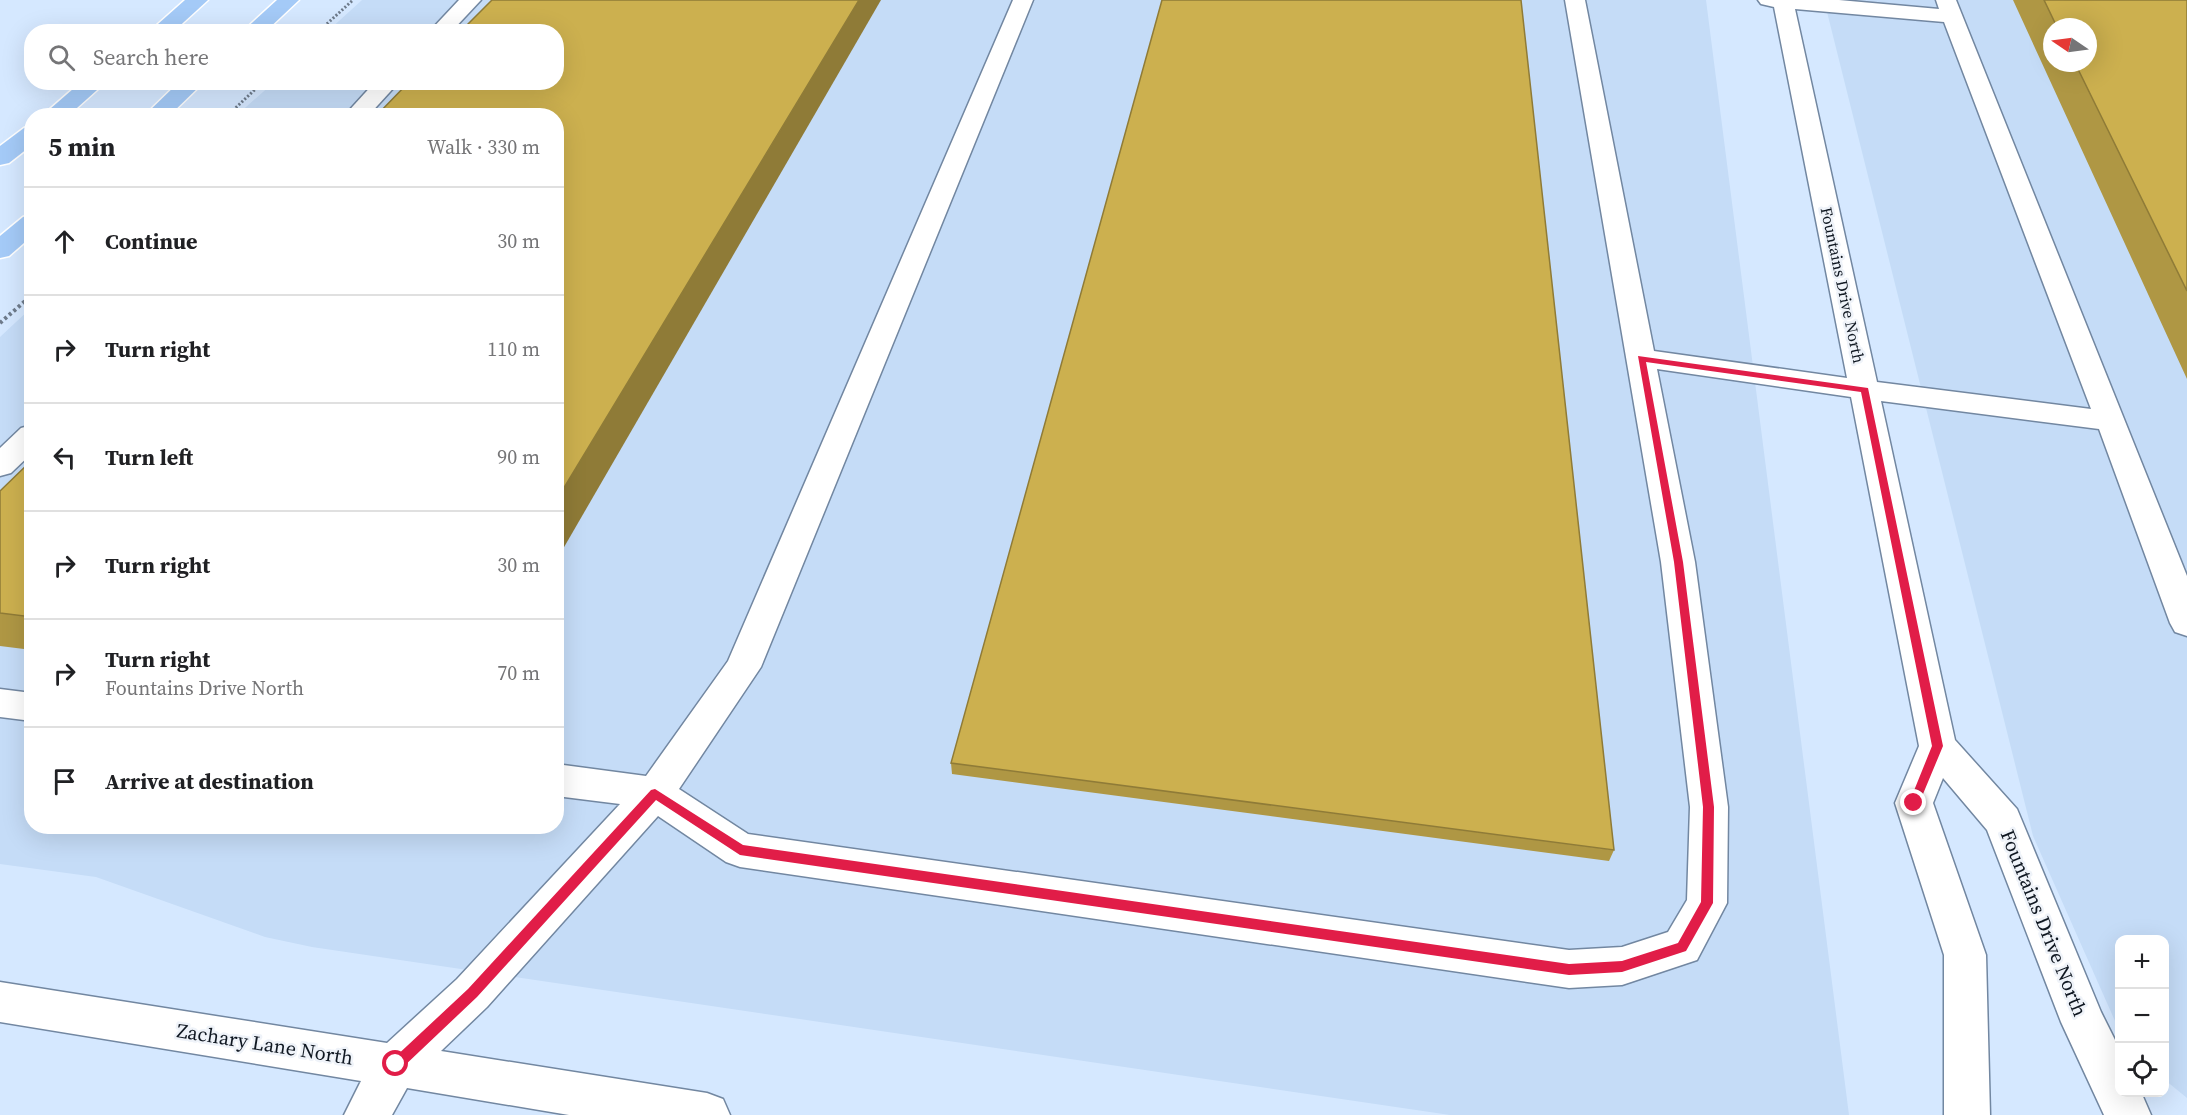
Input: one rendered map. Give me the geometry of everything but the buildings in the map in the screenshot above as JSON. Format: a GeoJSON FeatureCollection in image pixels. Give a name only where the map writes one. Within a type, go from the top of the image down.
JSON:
{"type":"FeatureCollection","features":[{"type":"Feature","properties":{"kind":"main road"},"geometry":{"type":"LineString","coordinates":[[169,24],[198,0]]}},
{"type":"Feature","properties":{"kind":"main road"},"geometry":{"type":"LineString","coordinates":[[261,24],[289,0]]}},
{"type":"Feature","properties":{"kind":"main road"},"geometry":{"type":"LineString","coordinates":[[63,108],[85,90]]}},
{"type":"Feature","properties":{"kind":"main road"},"geometry":{"type":"LineString","coordinates":[[164,108],[184,90]]}},
{"type":"Feature","properties":{"kind":"main road"},"geometry":{"type":"LineString","coordinates":[[0,158],[24,139]]}},
{"type":"Feature","properties":{"kind":"main road"},"geometry":{"type":"LineString","coordinates":[[0,250],[24,229]]}},
{"type":"Feature","properties":{"kind":"street"},"geometry":{"type":"LineString","coordinates":[[447,24],[471,0]]}},
{"type":"Feature","properties":{"kind":"street"},"geometry":{"type":"LineString","coordinates":[[367,1115],[396,1064],[472,993],[655,793],[743,667],[1023,0]]}},
{"type":"Feature","properties":{"kind":"street"},"geometry":{"type":"LineString","coordinates":[[564,781],[655,793],[740,850],[1569,969],[1622,966],[1682,947],[1707,903],[1709,807],[1678,562],[1575,0]]}},
{"type":"Feature","properties":{"kind":"street"},"geometry":{"type":"LineString","coordinates":[[1778,0],[1949,8],[2111,421],[2187,623]]}},
{"type":"Feature","properties":{"kind":"street","name":"Fountains Drive North"},"geometry":{"type":"LineString","coordinates":[[1778,0],[1865,390],[1938,746],[2003,821],[2083,1022],[2128,1115]]}},
{"type":"Feature","properties":{"kind":"street"},"geometry":{"type":"LineString","coordinates":[[363,108],[380,90]]}},
{"type":"Feature","properties":{"kind":"street"},"geometry":{"type":"LineString","coordinates":[[1641,358],[1865,390],[2111,421]]}},
{"type":"Feature","properties":{"kind":"street"},"geometry":{"type":"LineString","coordinates":[[0,466],[24,443]]}},
{"type":"Feature","properties":{"kind":"street"},"geometry":{"type":"LineString","coordinates":[[0,703],[24,706]]}},
{"type":"Feature","properties":{"kind":"street"},"geometry":{"type":"LineString","coordinates":[[1938,746],[1914,803],[1965,956],[1967,1115]]}},
{"type":"Feature","properties":{"kind":"street","name":"Zachary Lane North"},"geometry":{"type":"LineString","coordinates":[[0,1002],[707,1115]]}},
{"type":"Feature","properties":{"kind":"path"},"geometry":{"type":"LineString","coordinates":[[326,24],[352,0]]}},
{"type":"Feature","properties":{"kind":"path"},"geometry":{"type":"LineString","coordinates":[[235,108],[255,90]]}},
{"type":"Feature","properties":{"kind":"path"},"geometry":{"type":"LineString","coordinates":[[0,323],[24,302]]}},
{"type":"Feature","properties":{"kind":"shaded area"},"geometry":{"type":"Polygon","coordinates":[[[362,0],[1706,0],[1849,1115],[1450,1115],[312,947],[265,937],[96,877],[0,864],[0,337],[24,315],[24,834],[564,834],[564,108],[245,108],[265,90],[564,90],[564,24],[336,24],[362,0]]]}},
{"type":"Feature","properties":{"kind":"shaded area"},"geometry":{"type":"Polygon","coordinates":[[[1824,0],[2187,0],[2187,1098],[2169,1083],[2169,935],[2115,935],[2115,1021],[2033,836],[1824,0]]]}},
{"type":"Feature","properties":{"kind":"route"},"geometry":{"type":"LineString","coordinates":[[396,1064],[472,993],[655,793],[740,850],[1569,969],[1622,966],[1682,947],[1707,903],[1709,807],[1678,562],[1641,358],[1865,390],[1938,746],[1914,803]]}}]}
